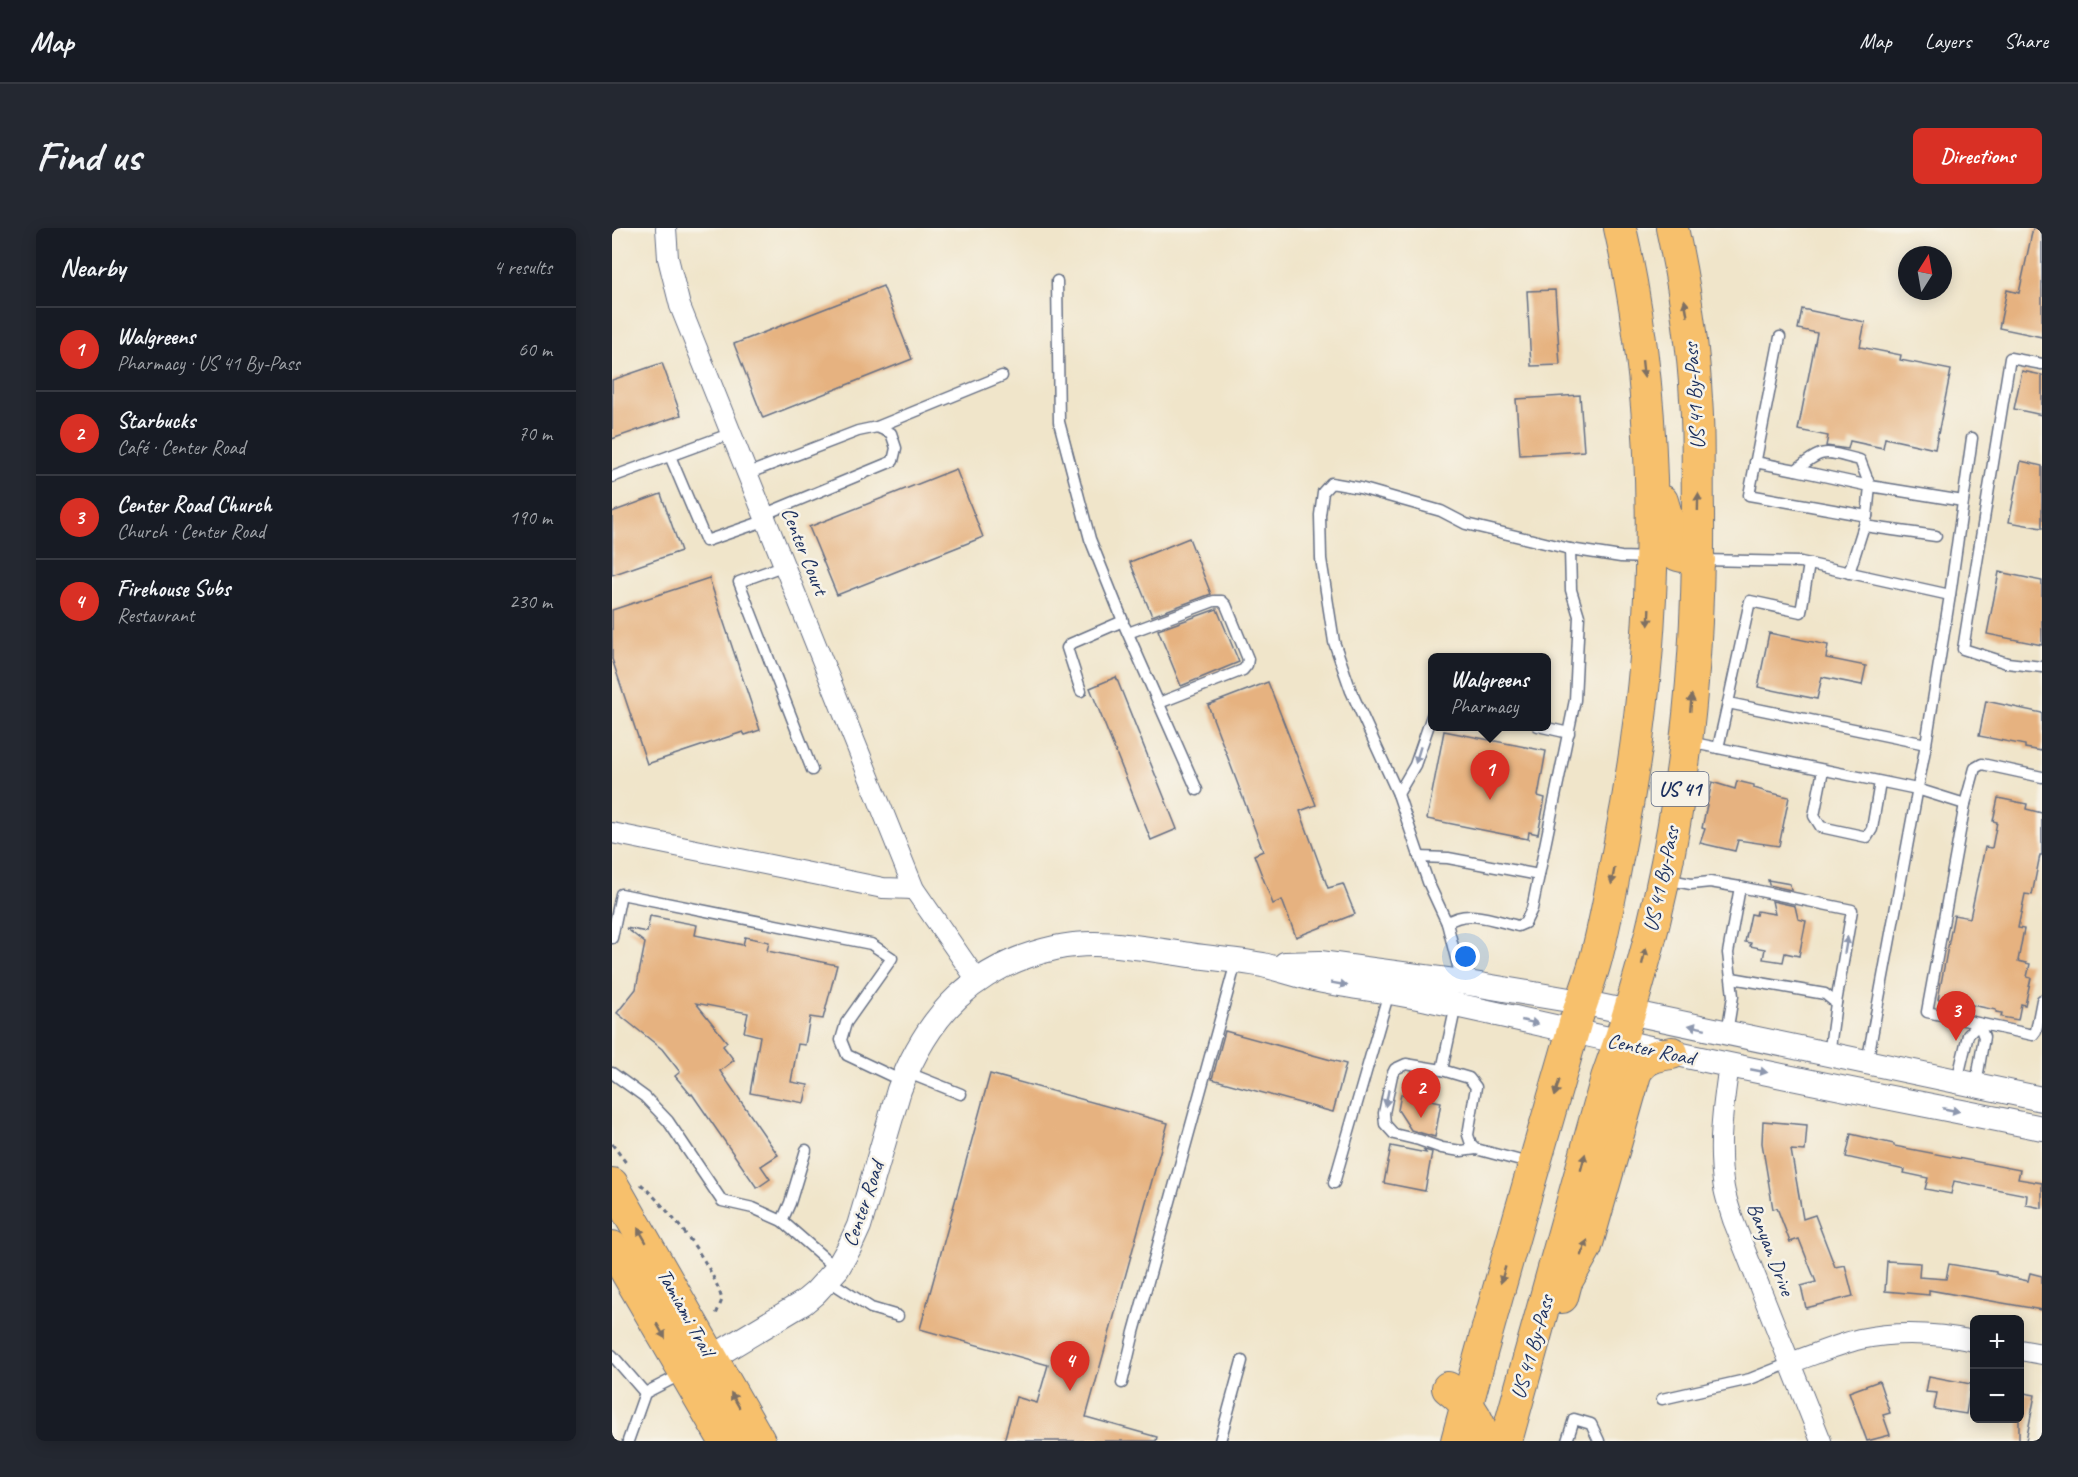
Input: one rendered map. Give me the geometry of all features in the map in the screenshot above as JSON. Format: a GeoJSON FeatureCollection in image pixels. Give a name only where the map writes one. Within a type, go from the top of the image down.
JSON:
{"type":"FeatureCollection","features":[{"type":"Feature","properties":{"kind":"main road","name":"US 41"},"geometry":{"type":"LineString","coordinates":[[1457,1441],[1457,1396],[1535,1165],[1595,962],[1631,782],[1640,718],[1650,620],[1650,466],[1641,350],[1634,295],[1620,228]]}},
{"type":"Feature","properties":{"kind":"main road","name":"US 41 By-Pass"},"geometry":{"type":"LineString","coordinates":[[1506,1441],[1664,879],[1686,741],[1696,647],[1699,462],[1696,398],[1688,316],[1672,228]]}},
{"type":"Feature","properties":{"kind":"main road"},"geometry":{"type":"LineString","coordinates":[[1650,466],[1667,514],[1672,541],[1678,555],[1699,560]]}},
{"type":"Feature","properties":{"kind":"main road"},"geometry":{"type":"LineString","coordinates":[[1516,1441],[1526,1421],[1566,1282],[1586,1247],[1638,1066],[1652,1056],[1672,1053]]}},
{"type":"Feature","properties":{"kind":"main road","name":"Tamiami Trail"},"geometry":{"type":"LineString","coordinates":[[612,1184],[698,1366],[725,1441]]}},
{"type":"Feature","properties":{"kind":"main road","name":"Tamiami Trail"},"geometry":{"type":"LineString","coordinates":[[612,1247],[698,1366],[759,1441]]}},
{"type":"Feature","properties":{"kind":"main road"},"geometry":{"type":"LineString","coordinates":[[1457,1396],[1481,1427],[1484,1441]]}},
{"type":"Feature","properties":{"kind":"street","name":"Center Court"},"geometry":{"type":"LineString","coordinates":[[666,228],[668,258],[681,306],[914,889]]}},
{"type":"Feature","properties":{"kind":"street"},"geometry":{"type":"LineString","coordinates":[[612,833],[883,888],[914,889],[976,980]]}},
{"type":"Feature","properties":{"kind":"street","name":"Center Road"},"geometry":{"type":"LineString","coordinates":[[698,1366],[803,1303],[832,1274],[859,1227],[904,1076],[929,1029],[957,996],[976,980],[1002,966],[1072,945],[1132,946],[1262,965],[1319,980],[1456,1005],[1577,1017]]}},
{"type":"Feature","properties":{"kind":"street","name":"Center Road"},"geometry":{"type":"LineString","coordinates":[[1262,965],[1320,963],[1462,982],[1577,1017],[1624,1027],[1727,1033],[2042,1099]]}},
{"type":"Feature","properties":{"kind":"street","name":"Center Road"},"geometry":{"type":"LineString","coordinates":[[1624,1027],[1672,1053],[2042,1128]]}},
{"type":"Feature","properties":{"kind":"street","name":"Banyan Drive"},"geometry":{"type":"LineString","coordinates":[[1729,1065],[1723,1103],[1721,1157],[1724,1188],[1732,1220],[1821,1441]]}},
{"type":"Feature","properties":{"kind":"street"},"geometry":{"type":"LineString","coordinates":[[1790,1363],[1857,1340],[1878,1336],[1916,1333],[1970,1340]]}},
{"type":"Feature","properties":{"kind":"street"},"geometry":{"type":"LineString","coordinates":[[2024,1351],[2042,1354]]}},
{"type":"Feature","properties":{"kind":"lane"},"geometry":{"type":"LineString","coordinates":[[1057,281],[1059,422],[1090,539],[1128,633],[1197,790]]}},
{"type":"Feature","properties":{"kind":"lane"},"geometry":{"type":"LineString","coordinates":[[1780,337],[1749,495],[1936,536]]}},
{"type":"Feature","properties":{"kind":"lane"},"geometry":{"type":"LineString","coordinates":[[2042,364],[2010,358],[1963,649],[2007,663],[2042,667]]}},
{"type":"Feature","properties":{"kind":"lane"},"geometry":{"type":"LineString","coordinates":[[748,473],[858,431],[877,427],[1002,376]]}},
{"type":"Feature","properties":{"kind":"lane"},"geometry":{"type":"LineString","coordinates":[[670,456],[706,541],[893,461],[896,448],[891,433],[877,427]]}},
{"type":"Feature","properties":{"kind":"lane"},"geometry":{"type":"LineString","coordinates":[[612,477],[732,433]]}},
{"type":"Feature","properties":{"kind":"lane"},"geometry":{"type":"LineString","coordinates":[[1867,1062],[1926,744],[1972,438]]}},
{"type":"Feature","properties":{"kind":"lane"},"geometry":{"type":"LineString","coordinates":[[1796,470],[1813,456],[1826,452],[1860,460],[1870,486],[1865,521],[1849,573]]}},
{"type":"Feature","properties":{"kind":"lane"},"geometry":{"type":"LineString","coordinates":[[1755,462],[1870,486],[1963,501]]}},
{"type":"Feature","properties":{"kind":"lane"},"geometry":{"type":"LineString","coordinates":[[1462,982],[1447,923],[1428,882],[1398,794],[1351,692],[1334,642],[1321,558],[1320,515],[1323,492],[1331,483],[1360,488],[1441,511],[1466,524],[1570,549],[1621,557],[1650,558]]}},
{"type":"Feature","properties":{"kind":"lane"},"geometry":{"type":"LineString","coordinates":[[1447,923],[1454,918],[1473,916],[1518,926],[1525,922],[1532,909],[1575,700],[1579,616],[1571,590],[1570,549]]}},
{"type":"Feature","properties":{"kind":"lane"},"geometry":{"type":"LineString","coordinates":[[1699,560],[1801,562],[1950,595]]}},
{"type":"Feature","properties":{"kind":"lane"},"geometry":{"type":"LineString","coordinates":[[1718,748],[1750,601],[1801,612],[1809,564]]}},
{"type":"Feature","properties":{"kind":"lane"},"geometry":{"type":"LineString","coordinates":[[785,565],[739,582],[812,770]]}},
{"type":"Feature","properties":{"kind":"lane"},"geometry":{"type":"LineString","coordinates":[[1128,633],[1214,601],[1222,601],[1226,606],[1248,659],[1247,665],[1243,670],[1159,703]]}},
{"type":"Feature","properties":{"kind":"lane"},"geometry":{"type":"LineString","coordinates":[[1080,691],[1067,648],[1070,644],[1123,621]]}},
{"type":"Feature","properties":{"kind":"lane"},"geometry":{"type":"LineString","coordinates":[[1728,703],[1926,744]]}},
{"type":"Feature","properties":{"kind":"lane"},"geometry":{"type":"LineString","coordinates":[[1398,794],[1415,765],[1428,728]]}},
{"type":"Feature","properties":{"kind":"lane"},"geometry":{"type":"LineString","coordinates":[[1551,729],[1569,733]]}},
{"type":"Feature","properties":{"kind":"lane"},"geometry":{"type":"LineString","coordinates":[[1686,741],[1917,789],[1965,804]]}},
{"type":"Feature","properties":{"kind":"lane"},"geometry":{"type":"LineString","coordinates":[[2042,777],[1982,764],[1975,768],[1965,804],[1927,1012],[2033,1035],[2036,1031],[2042,1000]]}},
{"type":"Feature","properties":{"kind":"lane"},"geometry":{"type":"LineString","coordinates":[[1823,770],[1814,816],[1821,827],[1867,837],[1872,829],[1880,782]]}},
{"type":"Feature","properties":{"kind":"lane"},"geometry":{"type":"LineString","coordinates":[[1419,857],[1448,858],[1539,875]]}},
{"type":"Feature","properties":{"kind":"lane"},"geometry":{"type":"LineString","coordinates":[[1664,879],[1691,884],[1710,882],[1852,910],[1829,1054]]}},
{"type":"Feature","properties":{"kind":"lane"},"geometry":{"type":"LineString","coordinates":[[1727,1033],[1732,996],[1728,953],[1740,887]]}},
{"type":"Feature","properties":{"kind":"lane"},"geometry":{"type":"LineString","coordinates":[[612,938],[621,894],[871,944],[892,958],[846,1023],[841,1040],[847,1055],[961,1094]]}},
{"type":"Feature","properties":{"kind":"lane"},"geometry":{"type":"LineString","coordinates":[[1122,1383],[1236,962]]}},
{"type":"Feature","properties":{"kind":"lane"},"geometry":{"type":"LineString","coordinates":[[1732,978],[1826,994],[1836,1003]]}},
{"type":"Feature","properties":{"kind":"lane"},"geometry":{"type":"LineString","coordinates":[[1334,1183],[1389,992]]}},
{"type":"Feature","properties":{"kind":"lane"},"geometry":{"type":"LineString","coordinates":[[1442,1070],[1456,1005]]}},
{"type":"Feature","properties":{"kind":"lane"},"geometry":{"type":"LineString","coordinates":[[1966,1083],[1984,1037],[1979,1024]]}},
{"type":"Feature","properties":{"kind":"lane"},"geometry":{"type":"LineString","coordinates":[[1966,1083],[1968,1035],[1979,1024]]}},
{"type":"Feature","properties":{"kind":"lane"},"geometry":{"type":"LineString","coordinates":[[1476,1149],[1469,1141],[1468,1135],[1476,1091],[1475,1083],[1469,1078],[1442,1070],[1406,1064],[1395,1069],[1384,1113],[1385,1124],[1394,1134],[1442,1148],[1461,1151],[1476,1149],[1535,1165]]}},
{"type":"Feature","properties":{"kind":"lane"},"geometry":{"type":"LineString","coordinates":[[612,1073],[645,1097],[668,1121],[722,1201],[753,1208],[782,1221],[832,1274],[871,1308],[898,1316]]}},
{"type":"Feature","properties":{"kind":"lane"},"geometry":{"type":"LineString","coordinates":[[782,1221],[790,1203],[806,1150]]}},
{"type":"Feature","properties":{"kind":"lane"},"geometry":{"type":"LineString","coordinates":[[612,1355],[645,1393]]}},
{"type":"Feature","properties":{"kind":"lane"},"geometry":{"type":"LineString","coordinates":[[1220,1441],[1242,1361]]}},
{"type":"Feature","properties":{"kind":"lane"},"geometry":{"type":"LineString","coordinates":[[1662,1399],[1750,1379],[1790,1363]]}},
{"type":"Feature","properties":{"kind":"lane"},"geometry":{"type":"LineString","coordinates":[[628,1441],[645,1393],[698,1366]]}},
{"type":"Feature","properties":{"kind":"lane"},"geometry":{"type":"LineString","coordinates":[[1567,1441],[1574,1419],[1591,1424],[1599,1441]]}},
{"type":"Feature","properties":{"kind":"building"},"geometry":{"type":"Polygon","coordinates":[[[2033,228],[2042,228],[2042,337],[1999,328],[2007,290],[2019,293],[2033,228]]]}},
{"type":"Feature","properties":{"kind":"building"},"geometry":{"type":"Polygon","coordinates":[[[883,286],[912,359],[763,418],[734,344],[883,286]]]}},
{"type":"Feature","properties":{"kind":"building"},"geometry":{"type":"Polygon","coordinates":[[[1555,290],[1560,365],[1531,366],[1527,291],[1555,290]]]}},
{"type":"Feature","properties":{"kind":"building"},"geometry":{"type":"Polygon","coordinates":[[[1802,309],[1865,322],[1860,347],[1901,355],[1900,360],[1951,370],[1935,449],[1885,438],[1883,448],[1850,441],[1848,449],[1826,446],[1828,436],[1798,430],[1817,333],[1798,329],[1802,309]]]}},
{"type":"Feature","properties":{"kind":"building"},"geometry":{"type":"Polygon","coordinates":[[[662,363],[681,415],[612,439],[612,380],[662,363]]]}},
{"type":"Feature","properties":{"kind":"building"},"geometry":{"type":"Polygon","coordinates":[[[2022,371],[2042,375],[2042,415],[2014,409],[2022,371]]]}},
{"type":"Feature","properties":{"kind":"building"},"geometry":{"type":"Polygon","coordinates":[[[1580,395],[1584,451],[1520,455],[1516,399],[1580,395]]]}},
{"type":"Feature","properties":{"kind":"building"},"geometry":{"type":"Polygon","coordinates":[[[2021,461],[2042,466],[2042,528],[2009,522],[2021,461]]]}},
{"type":"Feature","properties":{"kind":"building"},"geometry":{"type":"Polygon","coordinates":[[[956,469],[983,537],[837,595],[809,527],[956,469]]]}},
{"type":"Feature","properties":{"kind":"building"},"geometry":{"type":"Polygon","coordinates":[[[661,494],[681,551],[612,575],[612,512],[661,494]]]}},
{"type":"Feature","properties":{"kind":"building"},"geometry":{"type":"Polygon","coordinates":[[[1189,538],[1211,594],[1152,616],[1130,562],[1189,538]]]}},
{"type":"Feature","properties":{"kind":"building"},"geometry":{"type":"Polygon","coordinates":[[[1999,572],[2042,581],[2042,645],[1987,634],[1999,572]]]}},
{"type":"Feature","properties":{"kind":"building"},"geometry":{"type":"Polygon","coordinates":[[[709,578],[760,730],[745,735],[743,732],[647,764],[612,659],[612,610],[709,578]]]}},
{"type":"Feature","properties":{"kind":"building"},"geometry":{"type":"Polygon","coordinates":[[[1217,609],[1239,662],[1181,686],[1158,630],[1217,609]]]}},
{"type":"Feature","properties":{"kind":"building"},"geometry":{"type":"Polygon","coordinates":[[[1769,633],[1828,645],[1826,658],[1866,666],[1862,685],[1822,677],[1817,699],[1758,687],[1769,633]]]}},
{"type":"Feature","properties":{"kind":"building"},"geometry":{"type":"Polygon","coordinates":[[[1116,677],[1177,829],[1151,840],[1090,688],[1116,677]]]}},
{"type":"Feature","properties":{"kind":"building"},"geometry":{"type":"Polygon","coordinates":[[[1268,682],[1316,805],[1300,811],[1328,888],[1343,884],[1355,914],[1296,937],[1282,900],[1273,904],[1254,855],[1263,851],[1208,705],[1268,682]]]}},
{"type":"Feature","properties":{"kind":"building"},"geometry":{"type":"Polygon","coordinates":[[[1986,701],[2042,713],[2042,751],[2025,748],[2025,745],[1979,736],[1986,701]]]}},
{"type":"Feature","properties":{"kind":"building"},"geometry":{"type":"Polygon","coordinates":[[[1444,731],[1546,751],[1538,796],[1545,798],[1538,834],[1529,832],[1528,839],[1427,819],[1444,731]]]}},
{"type":"Feature","properties":{"kind":"building"},"geometry":{"type":"Polygon","coordinates":[[[1737,781],[1789,797],[1779,846],[1738,840],[1735,851],[1700,843],[1705,829],[1702,828],[1712,782],[1735,789],[1737,781]]]}},
{"type":"Feature","properties":{"kind":"building"},"geometry":{"type":"Polygon","coordinates":[[[1998,798],[2027,804],[2026,809],[2042,813],[2042,855],[2040,855],[2032,895],[2025,894],[2018,928],[2024,929],[2018,961],[2030,964],[2027,977],[2031,978],[2025,1005],[2021,1004],[2018,1020],[2001,1017],[2002,1013],[1996,1010],[1967,1004],[1966,1009],[1944,1005],[1945,1000],[1938,999],[1954,915],[1970,918],[1985,847],[1992,848],[1997,822],[1993,821],[1998,798]]]}},
{"type":"Feature","properties":{"kind":"building"},"geometry":{"type":"Polygon","coordinates":[[[1768,880],[1790,884],[1791,890],[1769,885],[1768,880]]]}},
{"type":"Feature","properties":{"kind":"building"},"geometry":{"type":"Polygon","coordinates":[[[1772,901],[1795,906],[1798,919],[1806,921],[1799,956],[1785,953],[1783,962],[1763,959],[1765,949],[1750,946],[1751,943],[1745,942],[1751,914],[1756,915],[1757,911],[1775,914],[1772,901]]]}},
{"type":"Feature","properties":{"kind":"building"},"geometry":{"type":"Polygon","coordinates":[[[650,916],[697,925],[695,935],[743,945],[745,937],[769,942],[767,951],[837,965],[823,1019],[810,1017],[805,1045],[798,1044],[791,1082],[808,1085],[804,1103],[750,1093],[760,1036],[744,1032],[748,1013],[696,1003],[727,1042],[723,1046],[734,1060],[720,1071],[778,1155],[761,1166],[770,1179],[757,1188],[692,1094],[675,1076],[680,1072],[662,1049],[617,1013],[636,989],[645,943],[626,928],[647,932],[650,916]]]}},
{"type":"Feature","properties":{"kind":"building"},"geometry":{"type":"Polygon","coordinates":[[[1225,1031],[1346,1064],[1333,1112],[1212,1079],[1225,1031]]]}},
{"type":"Feature","properties":{"kind":"building"},"geometry":{"type":"Polygon","coordinates":[[[990,1074],[1168,1123],[1086,1417],[1157,1437],[1156,1441],[1004,1441],[1016,1397],[1037,1403],[1048,1365],[920,1329],[990,1074]]]}},
{"type":"Feature","properties":{"kind":"building"},"geometry":{"type":"Polygon","coordinates":[[[1401,1094],[1441,1102],[1435,1137],[1411,1130],[1398,1110],[1401,1094]]]}},
{"type":"Feature","properties":{"kind":"building"},"geometry":{"type":"Polygon","coordinates":[[[1763,1121],[1807,1125],[1805,1151],[1791,1150],[1803,1219],[1815,1215],[1835,1267],[1845,1265],[1853,1296],[1806,1308],[1801,1286],[1816,1282],[1799,1239],[1790,1242],[1777,1208],[1773,1209],[1762,1143],[1763,1121]]]}},
{"type":"Feature","properties":{"kind":"building"},"geometry":{"type":"Polygon","coordinates":[[[1851,1134],[1894,1144],[1894,1146],[2020,1170],[2018,1179],[2042,1183],[2042,1208],[2026,1205],[2027,1195],[1954,1181],[1951,1194],[1925,1189],[1928,1178],[1904,1173],[1905,1170],[1846,1157],[1851,1134]]]}},
{"type":"Feature","properties":{"kind":"building"},"geometry":{"type":"Polygon","coordinates":[[[1391,1146],[1426,1153],[1424,1150],[1432,1152],[1425,1191],[1384,1183],[1391,1146]]]}},
{"type":"Feature","properties":{"kind":"building"},"geometry":{"type":"Polygon","coordinates":[[[1887,1261],[1920,1263],[1919,1277],[1946,1279],[1949,1264],[1996,1272],[1996,1274],[2028,1281],[2030,1273],[2042,1276],[2042,1310],[1929,1290],[1929,1295],[1885,1291],[1887,1261]]]}},
{"type":"Feature","properties":{"kind":"building"},"geometry":{"type":"Polygon","coordinates":[[[1929,1376],[1970,1384],[1966,1414],[1934,1409],[1937,1393],[1926,1392],[1929,1376]]]}},
{"type":"Feature","properties":{"kind":"building"},"geometry":{"type":"Polygon","coordinates":[[[1879,1381],[1890,1413],[1883,1415],[1890,1435],[1867,1441],[1849,1392],[1879,1381]]]}},
{"type":"Feature","properties":{"kind":"building"},"geometry":{"type":"Polygon","coordinates":[[[2024,1393],[2035,1395],[2026,1441],[2019,1441],[2019,1423],[2024,1423],[2024,1393]]]}},
{"type":"Feature","properties":{"kind":"place","name":"Walgreens"},"geometry":{"type":"Point","coordinates":[1490,800]}},
{"type":"Feature","properties":{"kind":"place","name":"Center Road Church"},"geometry":{"type":"Point","coordinates":[1956,1041]}},
{"type":"Feature","properties":{"kind":"place","name":"Starbucks"},"geometry":{"type":"Point","coordinates":[1421,1118]}},
{"type":"Feature","properties":{"kind":"place","name":"Firehouse Subs"},"geometry":{"type":"Point","coordinates":[1070,1391]}}]}
